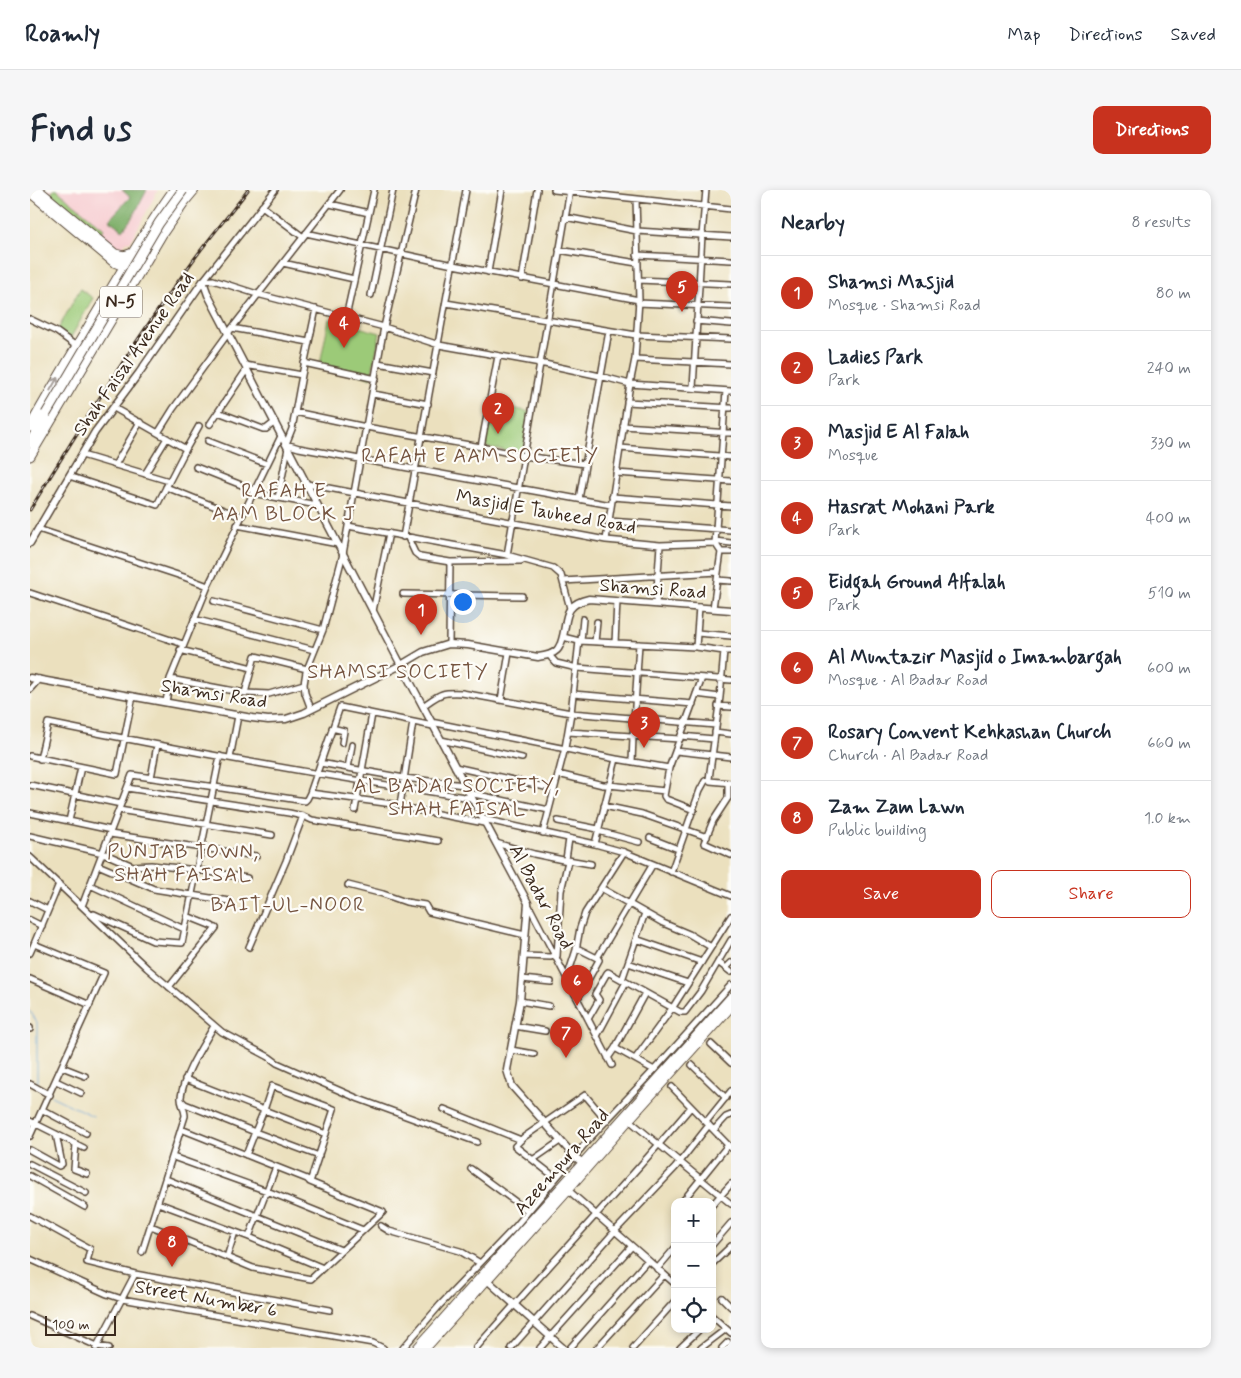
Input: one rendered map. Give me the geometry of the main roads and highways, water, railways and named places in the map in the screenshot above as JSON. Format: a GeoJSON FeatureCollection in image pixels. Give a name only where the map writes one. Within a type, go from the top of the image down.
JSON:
{"type":"FeatureCollection","features":[{"type":"Feature","properties":{"kind":"highway"},"geometry":{"type":"LineString","coordinates":[[30,427],[124,266],[174,190]]}},
{"type":"Feature","properties":{"kind":"highway","name":"N-5"},"geometry":{"type":"LineString","coordinates":[[49,416],[155,230],[183,190]]}},
{"type":"Feature","properties":{"kind":"highway","name":"N-5"},"geometry":{"type":"LineString","coordinates":[[49,416],[121,303],[162,234],[194,190]]}},
{"type":"Feature","properties":{"kind":"highway"},"geometry":{"type":"LineString","coordinates":[[32,193],[116,254],[124,256],[133,253]]}},
{"type":"Feature","properties":{"kind":"highway"},"geometry":{"type":"LineString","coordinates":[[32,193],[114,262],[124,266],[131,266],[146,260]]}},
{"type":"Feature","properties":{"kind":"highway"},"geometry":{"type":"LineString","coordinates":[[108,294],[117,296],[121,303]]}},
{"type":"Feature","properties":{"kind":"highway"},"geometry":{"type":"LineString","coordinates":[[30,442],[49,416]]}},
{"type":"Feature","properties":{"kind":"highway"},"geometry":{"type":"LineString","coordinates":[[30,456],[49,416]]}},
{"type":"Feature","properties":{"kind":"main road","name":"Azeempura Road"},"geometry":{"type":"LineString","coordinates":[[417,1348],[731,997]]}},
{"type":"Feature","properties":{"kind":"main road","name":"Azeempura Road"},"geometry":{"type":"LineString","coordinates":[[426,1348],[731,1007]]}},
{"type":"Feature","properties":{"kind":"waterway"},"geometry":{"type":"LineString","coordinates":[[30,1011],[37,1022],[37,1087]]}},
{"type":"Feature","properties":{"kind":"waterway"},"geometry":{"type":"LineString","coordinates":[[51,1096],[93,1116]]}},
{"type":"Feature","properties":{"kind":"railway"},"geometry":{"type":"LineString","coordinates":[[30,510],[88,415],[149,323],[199,253],[248,190]]}},
{"type":"Feature","properties":{"kind":"place","name":"Eidgah Ground Alfalah"},"geometry":{"type":"Point","coordinates":[682,312]}},
{"type":"Feature","properties":{"kind":"place","name":"Hasrat Mohani Park"},"geometry":{"type":"Point","coordinates":[344,348]}},
{"type":"Feature","properties":{"kind":"place","name":"Ladies Park"},"geometry":{"type":"Point","coordinates":[498,434]}},
{"type":"Feature","properties":{"kind":"place","name":"Shamsi Masjid"},"geometry":{"type":"Point","coordinates":[421,635]}},
{"type":"Feature","properties":{"kind":"place","name":"Masjid E Al Falah"},"geometry":{"type":"Point","coordinates":[644,748]}},
{"type":"Feature","properties":{"kind":"place","name":"Al Muntazir Masjid o Imambargah"},"geometry":{"type":"Point","coordinates":[577,1006]}},
{"type":"Feature","properties":{"kind":"place","name":"Rosary Convent Kehkashan Church"},"geometry":{"type":"Point","coordinates":[566,1058]}},
{"type":"Feature","properties":{"kind":"place","name":"Zam Zam Lawn"},"geometry":{"type":"Point","coordinates":[172,1267]}},
{"type":"Feature","properties":{"kind":"district","name":"RAFAH E AAM SOCIETY"},"geometry":{"type":"Point","coordinates":[480,456]}},
{"type":"Feature","properties":{"kind":"district","name":"RAFAH E AAM BLOCK J"},"geometry":{"type":"Point","coordinates":[284,502]}},
{"type":"Feature","properties":{"kind":"district","name":"SHAMSI SOCIETY"},"geometry":{"type":"Point","coordinates":[398,672]}},
{"type":"Feature","properties":{"kind":"district","name":"AL BADAR SOCIETY, SHAH FAISAL"},"geometry":{"type":"Point","coordinates":[457,798]}},
{"type":"Feature","properties":{"kind":"district","name":"PUNJAB TOWN, SHAH FAISAL"},"geometry":{"type":"Point","coordinates":[183,864]}},
{"type":"Feature","properties":{"kind":"district","name":"BAIT-UL-NOOR"},"geometry":{"type":"Point","coordinates":[288,905]}}]}
